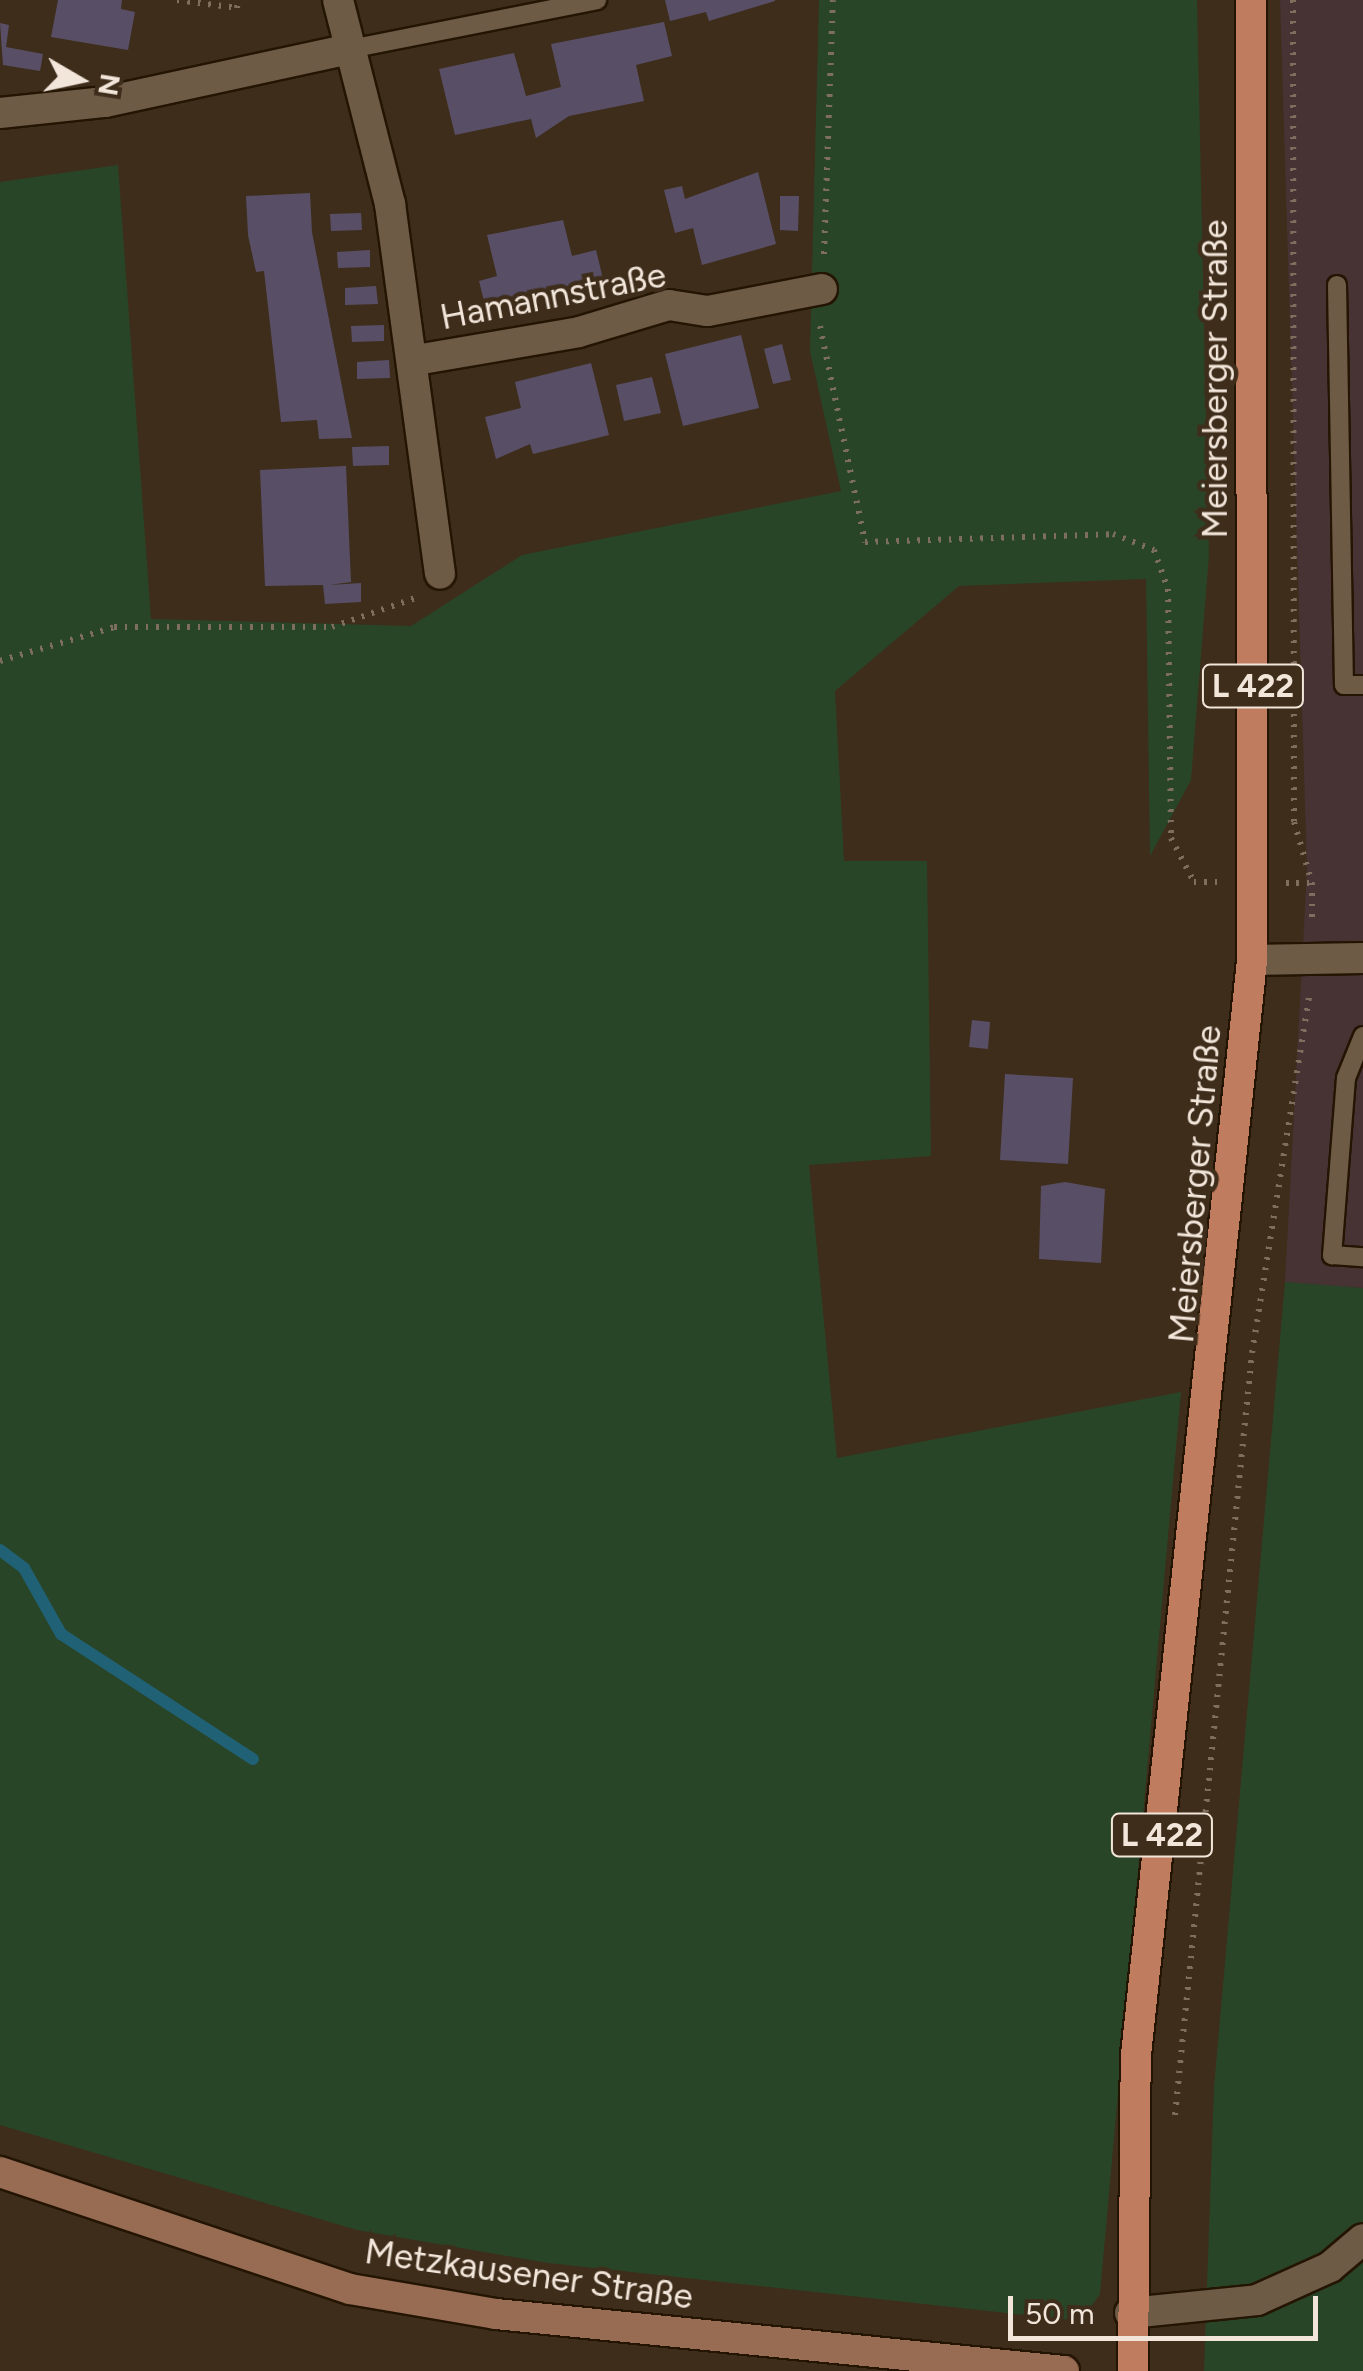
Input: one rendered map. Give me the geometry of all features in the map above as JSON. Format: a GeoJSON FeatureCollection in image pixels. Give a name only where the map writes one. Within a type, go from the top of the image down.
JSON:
{"type":"FeatureCollection","features":[{"type":"Feature","properties":{"kind":"main road","name":"Meiersberger Straße"},"geometry":{"type":"LineString","coordinates":[[1133,2371],[1130,2313],[1136,2055],[1252,960],[1251,0]]}},
{"type":"Feature","properties":{"kind":"main road","name":"Metzkausener Straße"},"geometry":{"type":"LineString","coordinates":[[0,2172],[350,2289],[496,2314],[1064,2371]]}},
{"type":"Feature","properties":{"kind":"street","name":"Hamannstraße"},"geometry":{"type":"LineString","coordinates":[[338,0],[416,360],[440,574]]}},
{"type":"Feature","properties":{"kind":"street"},"geometry":{"type":"LineString","coordinates":[[0,113],[105,102],[350,49]]}},
{"type":"Feature","properties":{"kind":"street","name":"Hamannstraße"},"geometry":{"type":"LineString","coordinates":[[416,360],[669,305],[708,310],[822,289]]}},
{"type":"Feature","properties":{"kind":"street"},"geometry":{"type":"LineString","coordinates":[[1252,960],[1363,958]]}},
{"type":"Feature","properties":{"kind":"street"},"geometry":{"type":"LineString","coordinates":[[1130,2313],[1258,2300],[1330,2268],[1363,2240]]}},
{"type":"Feature","properties":{"kind":"lane"},"geometry":{"type":"LineString","coordinates":[[350,49],[596,0]]}},
{"type":"Feature","properties":{"kind":"lane"},"geometry":{"type":"LineString","coordinates":[[1337,285],[1344,686],[1363,685]]}},
{"type":"Feature","properties":{"kind":"lane"},"geometry":{"type":"LineString","coordinates":[[1363,1036],[1346,1078],[1332,1255],[1363,1257]]}},
{"type":"Feature","properties":{"kind":"path"},"geometry":{"type":"LineString","coordinates":[[177,0],[237,8],[238,0]]}},
{"type":"Feature","properties":{"kind":"path"},"geometry":{"type":"LineString","coordinates":[[833,0],[820,344],[865,542],[1113,534],[1154,550],[1168,589],[1172,838],[1194,882],[1312,883]]}},
{"type":"Feature","properties":{"kind":"path"},"geometry":{"type":"LineString","coordinates":[[0,661],[114,627],[332,627],[417,598],[440,574]]}},
{"type":"Feature","properties":{"kind":"shaded area"},"geometry":{"type":"Polygon","coordinates":[[[1280,0],[1363,0],[1363,1288],[1285,1282],[1307,870],[1280,0]]]}},
{"type":"Feature","properties":{"kind":"green space"},"geometry":{"type":"Polygon","coordinates":[[[819,0],[1197,0],[1209,555],[1191,780],[1150,856],[1146,579],[959,586],[835,691],[844,861],[927,861],[931,1156],[809,1165],[837,1458],[1181,1392],[1100,2294],[1081,2321],[548,2263],[357,2230],[0,2125],[0,182],[118,165],[151,619],[411,626],[522,555],[841,491],[810,351],[819,0]]]}},
{"type":"Feature","properties":{"kind":"green space"},"geometry":{"type":"Polygon","coordinates":[[[1285,1282],[1363,1288],[1363,2371],[1204,2371],[1214,2087],[1285,1282]]]}},
{"type":"Feature","properties":{"kind":"building"},"geometry":{"type":"Polygon","coordinates":[[[58,0],[122,0],[121,9],[135,12],[128,50],[51,37],[58,0]]]}},
{"type":"Feature","properties":{"kind":"building"},"geometry":{"type":"Polygon","coordinates":[[[665,0],[775,1],[709,21],[706,12],[670,21],[665,0]]]}},
{"type":"Feature","properties":{"kind":"building"},"geometry":{"type":"Polygon","coordinates":[[[664,22],[672,56],[636,65],[644,101],[569,116],[536,138],[531,119],[455,135],[439,69],[514,53],[526,96],[561,87],[551,44],[664,22]]]}},
{"type":"Feature","properties":{"kind":"building"},"geometry":{"type":"Polygon","coordinates":[[[0,23],[9,25],[6,47],[43,54],[40,71],[3,65],[0,23]]]}},
{"type":"Feature","properties":{"kind":"building"},"geometry":{"type":"Polygon","coordinates":[[[758,172],[776,244],[702,265],[693,228],[675,233],[664,190],[682,186],[685,199],[758,172]]]}},
{"type":"Feature","properties":{"kind":"building"},"geometry":{"type":"Polygon","coordinates":[[[310,193],[312,232],[352,438],[319,439],[317,420],[281,422],[264,271],[256,272],[248,235],[246,196],[310,193]]]}},
{"type":"Feature","properties":{"kind":"building"},"geometry":{"type":"Polygon","coordinates":[[[780,196],[799,196],[798,231],[780,230],[780,196]]]}},
{"type":"Feature","properties":{"kind":"building"},"geometry":{"type":"Polygon","coordinates":[[[361,213],[362,230],[331,231],[330,214],[361,213]]]}},
{"type":"Feature","properties":{"kind":"building"},"geometry":{"type":"Polygon","coordinates":[[[563,220],[572,256],[596,250],[605,287],[542,295],[488,317],[479,281],[497,276],[487,235],[563,220]]]}},
{"type":"Feature","properties":{"kind":"building"},"geometry":{"type":"Polygon","coordinates":[[[370,250],[370,267],[338,268],[337,252],[370,250]]]}},
{"type":"Feature","properties":{"kind":"building"},"geometry":{"type":"Polygon","coordinates":[[[376,286],[378,304],[345,305],[345,288],[376,286]]]}},
{"type":"Feature","properties":{"kind":"building"},"geometry":{"type":"Polygon","coordinates":[[[384,325],[384,341],[352,342],[351,326],[384,325]]]}},
{"type":"Feature","properties":{"kind":"building"},"geometry":{"type":"Polygon","coordinates":[[[741,335],[759,408],[683,426],[665,354],[741,335]]]}},
{"type":"Feature","properties":{"kind":"building"},"geometry":{"type":"Polygon","coordinates":[[[782,344],[791,380],[773,384],[764,349],[782,344]]]}},
{"type":"Feature","properties":{"kind":"building"},"geometry":{"type":"Polygon","coordinates":[[[389,360],[390,378],[357,379],[357,362],[389,360]]]}},
{"type":"Feature","properties":{"kind":"building"},"geometry":{"type":"Polygon","coordinates":[[[591,363],[609,435],[533,454],[530,444],[496,459],[485,417],[521,408],[515,382],[591,363]]]}},
{"type":"Feature","properties":{"kind":"building"},"geometry":{"type":"Polygon","coordinates":[[[652,377],[661,413],[624,421],[616,385],[652,377]]]}},
{"type":"Feature","properties":{"kind":"building"},"geometry":{"type":"Polygon","coordinates":[[[389,446],[389,465],[353,466],[352,447],[389,446]]]}},
{"type":"Feature","properties":{"kind":"building"},"geometry":{"type":"Polygon","coordinates":[[[346,466],[351,582],[329,585],[361,583],[361,602],[325,604],[323,585],[265,586],[260,470],[346,466]]]}},
{"type":"Feature","properties":{"kind":"building"},"geometry":{"type":"Polygon","coordinates":[[[972,1020],[990,1022],[988,1049],[969,1047],[972,1020]]]}},
{"type":"Feature","properties":{"kind":"building"},"geometry":{"type":"Polygon","coordinates":[[[1005,1074],[1073,1078],[1068,1164],[1000,1160],[1005,1074]]]}},
{"type":"Feature","properties":{"kind":"building"},"geometry":{"type":"Polygon","coordinates":[[[1065,1182],[1105,1189],[1101,1263],[1039,1259],[1041,1186],[1065,1182]]]}},
{"type":"Feature","properties":{"kind":"waterway"},"geometry":{"type":"LineString","coordinates":[[0,1550],[24,1568],[61,1634],[253,1759]]}}]}
